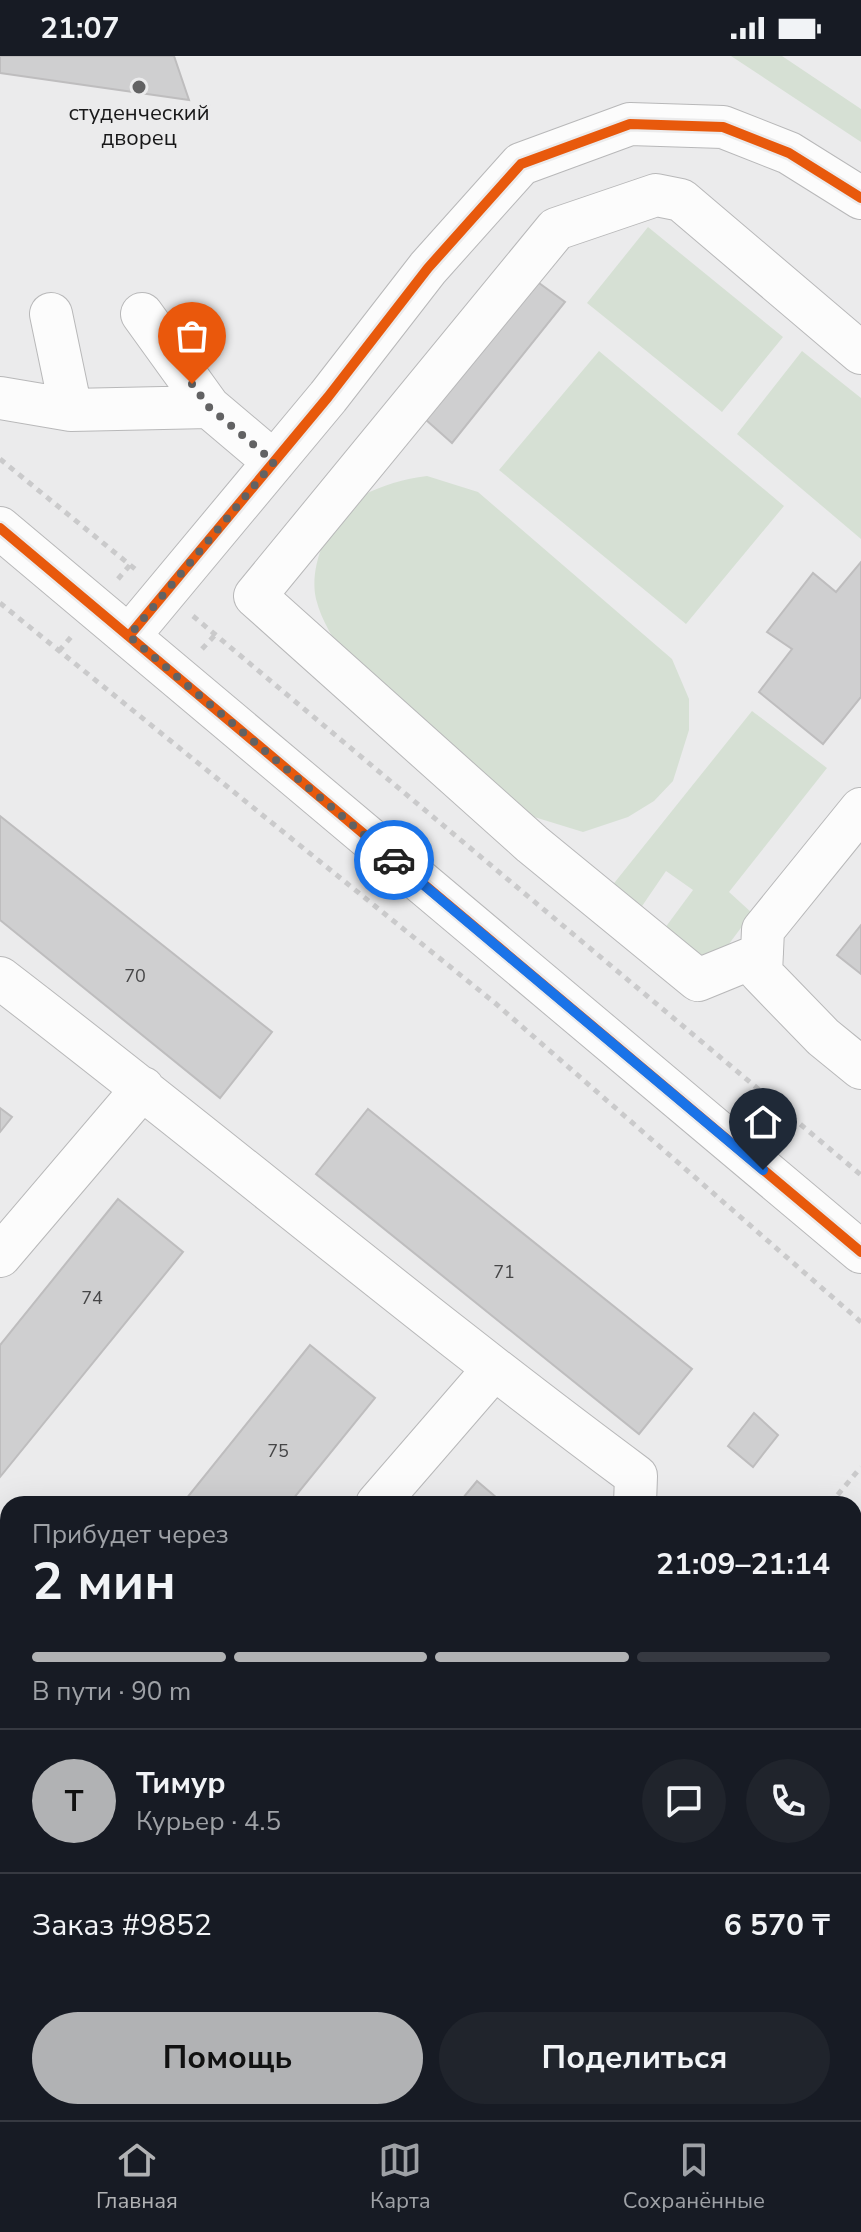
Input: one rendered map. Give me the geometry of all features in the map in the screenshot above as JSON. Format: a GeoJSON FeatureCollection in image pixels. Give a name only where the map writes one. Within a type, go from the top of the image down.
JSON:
{"type":"FeatureCollection","features":[{"type":"Feature","properties":{"kind":"street"},"geometry":{"type":"LineString","coordinates":[[129,636],[274,462],[428,268],[521,164],[630,124],[723,127],[789,153],[861,198]]}},
{"type":"Feature","properties":{"kind":"street"},"geometry":{"type":"LineString","coordinates":[[762,954],[698,980],[532,844],[255,596],[556,229],[656,195],[681,200],[861,353]]}},
{"type":"Feature","properties":{"kind":"street"},"geometry":{"type":"LineString","coordinates":[[51,314],[71,410]]}},
{"type":"Feature","properties":{"kind":"street"},"geometry":{"type":"LineString","coordinates":[[142,314],[209,407],[274,462]]}},
{"type":"Feature","properties":{"kind":"street"},"geometry":{"type":"LineString","coordinates":[[0,398],[71,410],[209,407]]}},
{"type":"Feature","properties":{"kind":"street"},"geometry":{"type":"LineString","coordinates":[[1,533],[129,636],[861,1252]]}},
{"type":"Feature","properties":{"kind":"street"},"geometry":{"type":"LineString","coordinates":[[861,809],[763,930],[761,973],[823,1037],[861,1068]]}},
{"type":"Feature","properties":{"kind":"street"},"geometry":{"type":"LineString","coordinates":[[0,978],[143,1088],[493,1370],[636,1476],[635,1496]]}},
{"type":"Feature","properties":{"kind":"street"},"geometry":{"type":"LineString","coordinates":[[0,1256],[143,1088]]}},
{"type":"Feature","properties":{"kind":"street"},"geometry":{"type":"LineString","coordinates":[[384,1496],[493,1370]]}},
{"type":"Feature","properties":{"kind":"path"},"geometry":{"type":"LineString","coordinates":[[0,459],[165,593],[861,1175]]}},
{"type":"Feature","properties":{"kind":"path"},"geometry":{"type":"LineString","coordinates":[[0,603],[495,1003],[861,1322]]}},
{"type":"Feature","properties":{"kind":"path"},"geometry":{"type":"LineString","coordinates":[[837,1496],[861,1467]]}},
{"type":"Feature","properties":{"kind":"shaded area"},"geometry":{"type":"Polygon","coordinates":[[[731,56],[782,56],[861,109],[861,142],[731,56]]]}},
{"type":"Feature","properties":{"kind":"shaded area"},"geometry":{"type":"Polygon","coordinates":[[[648,227],[783,337],[722,412],[587,303],[648,227]]]}},
{"type":"Feature","properties":{"kind":"shaded area"},"geometry":{"type":"Polygon","coordinates":[[[599,351],[784,506],[686,624],[499,470],[599,351]]]}},
{"type":"Feature","properties":{"kind":"shaded area"},"geometry":{"type":"Polygon","coordinates":[[[802,351],[861,398],[861,539],[737,434],[802,351]]]}},
{"type":"Feature","properties":{"kind":"shaded area"},"geometry":{"type":"Polygon","coordinates":[[[427,476],[478,492],[672,659],[689,699],[689,730],[673,781],[654,801],[628,817],[583,832],[531,816],[347,659],[325,623],[316,599],[315,571],[324,541],[341,515],[362,496],[393,483],[427,476]]]}},
{"type":"Feature","properties":{"kind":"shaded area"},"geometry":{"type":"Polygon","coordinates":[[[752,711],[827,768],[729,892],[752,913],[720,956],[700,964],[662,932],[693,890],[666,871],[638,912],[607,892],[752,711]]]}},
{"type":"Feature","properties":{"kind":"building","name":"студенческий дворец"},"geometry":{"type":"Polygon","coordinates":[[[0,56],[174,56],[189,100],[0,73],[0,56]]]}},
{"type":"Feature","properties":{"kind":"building"},"geometry":{"type":"Polygon","coordinates":[[[528,275],[565,302],[452,443],[417,412],[528,275]]]}},
{"type":"Feature","properties":{"kind":"building"},"geometry":{"type":"Polygon","coordinates":[[[861,562],[861,697],[823,744],[759,692],[792,649],[767,632],[813,573],[836,592],[861,562]]]}},
{"type":"Feature","properties":{"kind":"building"},"geometry":{"type":"Polygon","coordinates":[[[0,816],[272,1032],[220,1098],[0,920],[0,816]]]}},
{"type":"Feature","properties":{"kind":"building"},"geometry":{"type":"Polygon","coordinates":[[[861,925],[861,974],[837,955],[861,925]]]}},
{"type":"Feature","properties":{"kind":"building"},"geometry":{"type":"Polygon","coordinates":[[[0,1108],[12,1117],[0,1132],[0,1108]]]}},
{"type":"Feature","properties":{"kind":"building"},"geometry":{"type":"Polygon","coordinates":[[[368,1109],[692,1369],[639,1434],[316,1174],[368,1109]]]}},
{"type":"Feature","properties":{"kind":"building"},"geometry":{"type":"Polygon","coordinates":[[[118,1199],[183,1252],[0,1477],[0,1345],[118,1199]]]}},
{"type":"Feature","properties":{"kind":"building"},"geometry":{"type":"Polygon","coordinates":[[[310,1345],[375,1398],[295,1496],[188,1496],[310,1345]]]}},
{"type":"Feature","properties":{"kind":"building"},"geometry":{"type":"Polygon","coordinates":[[[754,1413],[778,1435],[753,1467],[728,1446],[754,1413]]]}},
{"type":"Feature","properties":{"kind":"building"},"geometry":{"type":"Polygon","coordinates":[[[477,1481],[495,1496],[465,1496],[477,1481]]]}},
{"type":"Feature","properties":{"kind":"cycle path"},"geometry":{"type":"LineString","coordinates":[[129,636],[328,397],[428,268],[521,164],[630,124],[723,127],[789,153],[861,198]]}},
{"type":"Feature","properties":{"kind":"cycle path"},"geometry":{"type":"LineString","coordinates":[[0,528],[861,1252]]}},
{"type":"Feature","properties":{"kind":"way so far"},"geometry":{"type":"LineString","coordinates":[[192,384],[209,407],[274,462],[129,636],[394,860]]}},
{"type":"Feature","properties":{"kind":"place","name":"студенческий дворец"},"geometry":{"type":"Point","coordinates":[139,87]}},
{"type":"Feature","properties":{"kind":"route"},"geometry":{"type":"LineString","coordinates":[[394,860],[763,1170]]}}]}
